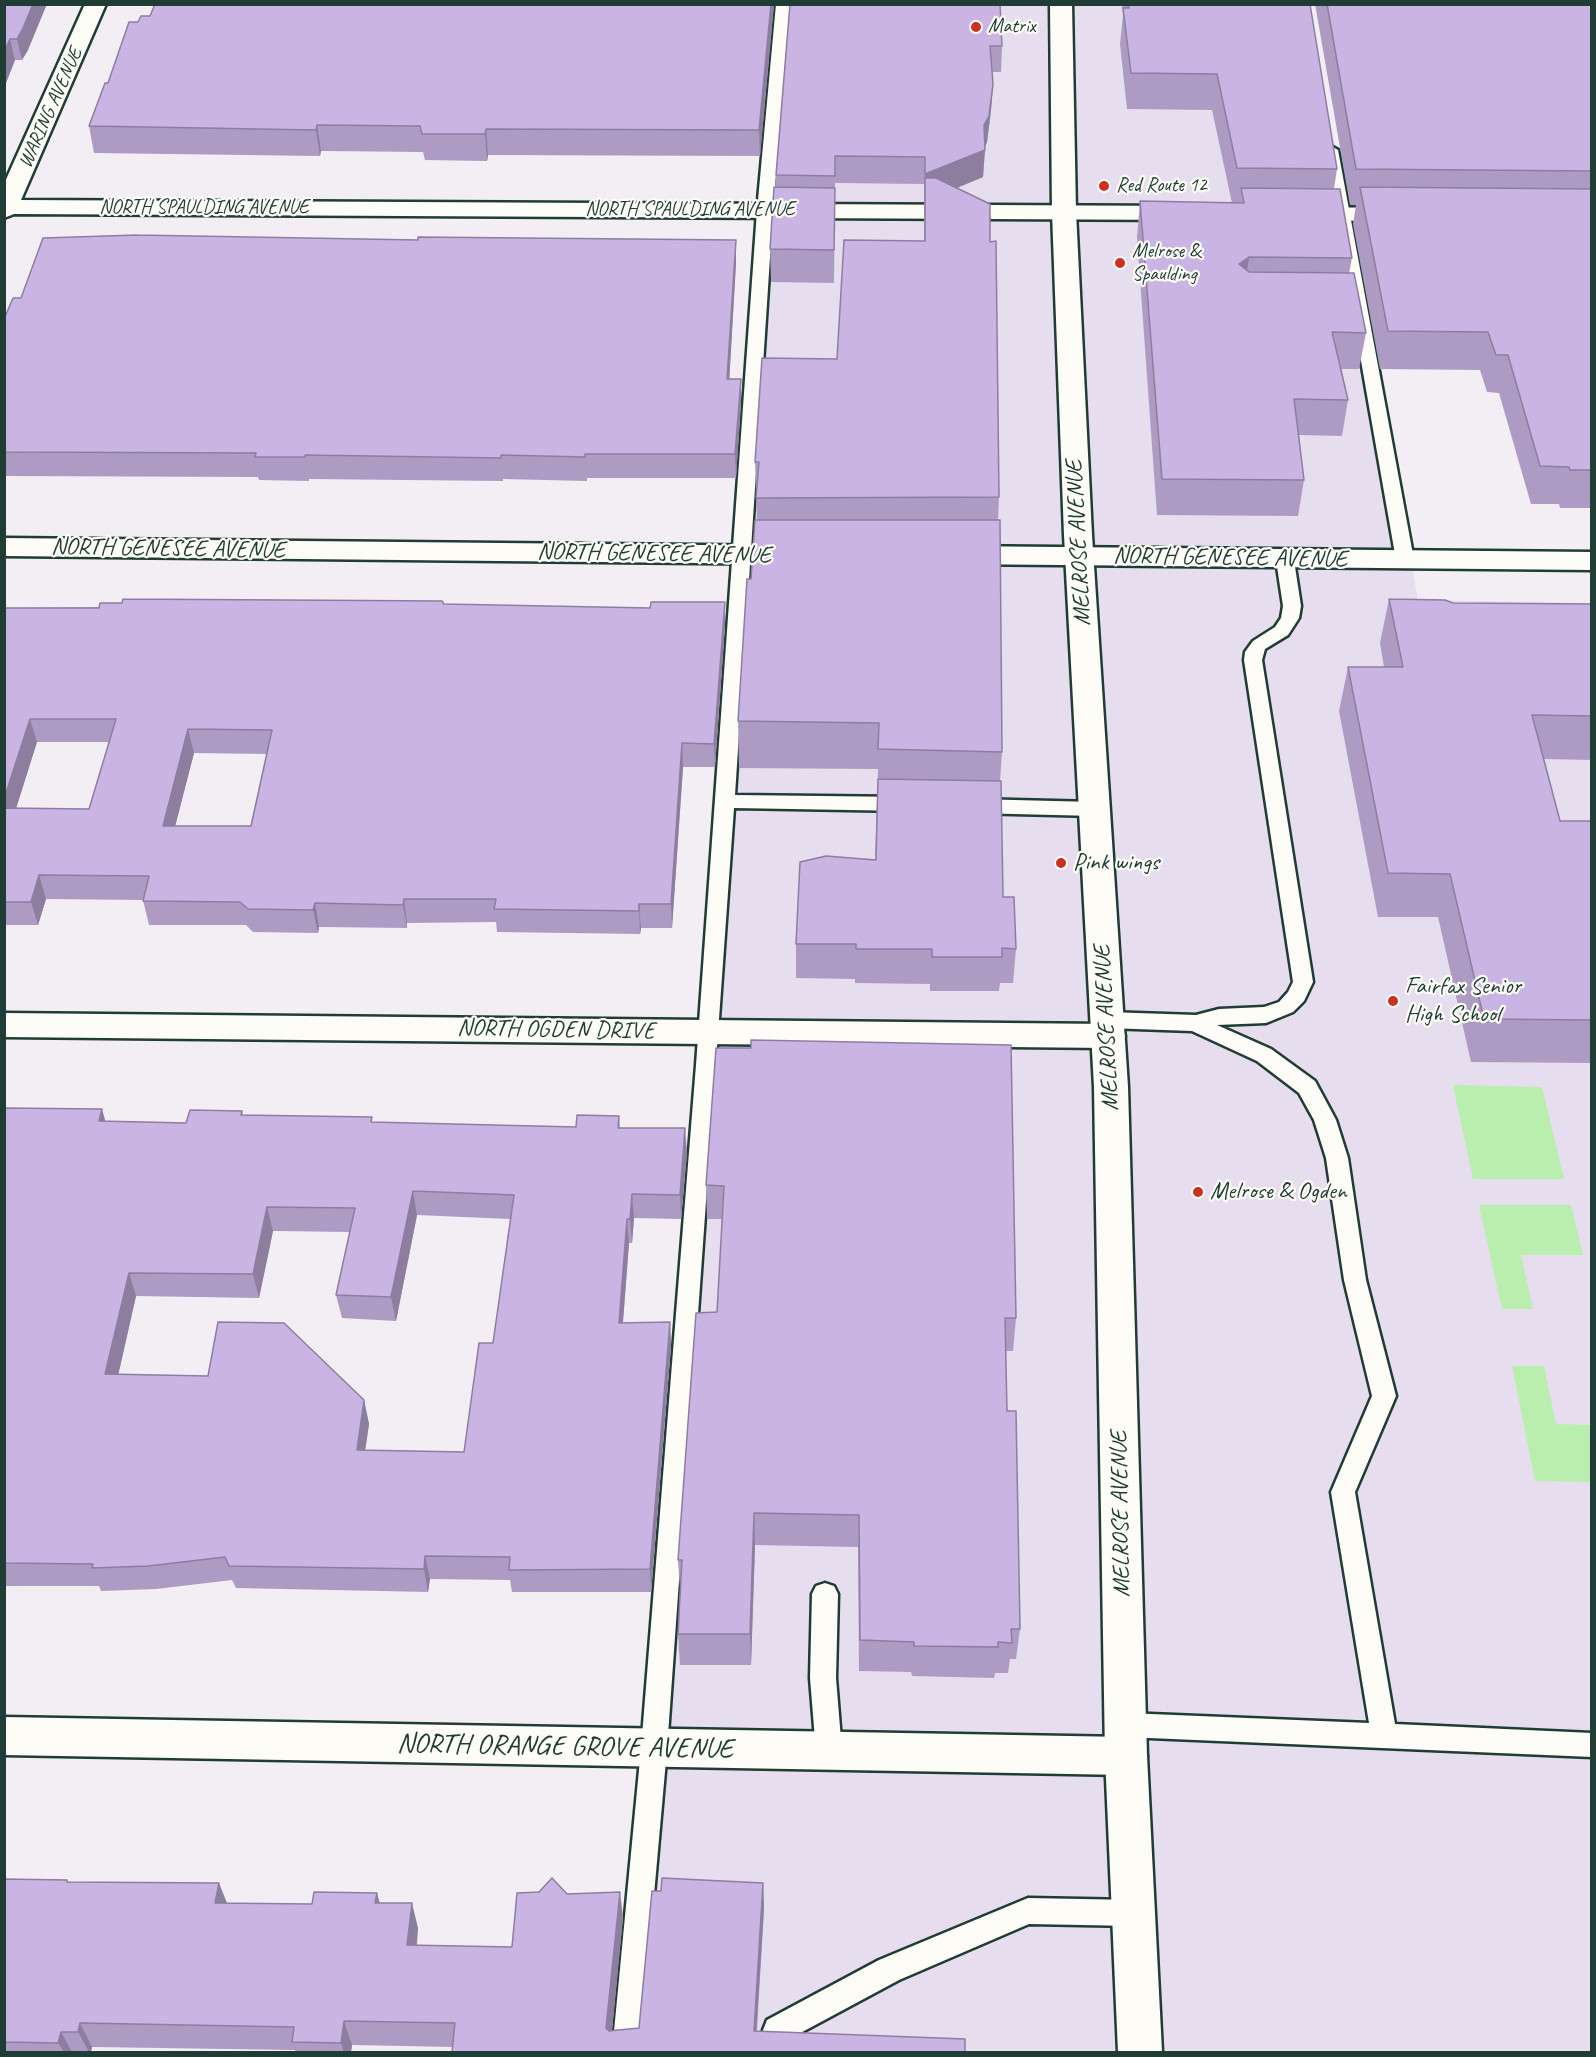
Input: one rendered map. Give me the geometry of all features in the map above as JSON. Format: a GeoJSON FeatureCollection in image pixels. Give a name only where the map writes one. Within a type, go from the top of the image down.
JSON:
{"type":"FeatureCollection","features":[{"type":"Feature","properties":{"kind":"street","name":"WARING AVENUE"},"geometry":{"type":"LineString","coordinates":[[5,209],[96,4]]}},
{"type":"Feature","properties":{"kind":"street","name":"MELROSE AVENUE"},"geometry":{"type":"LineString","coordinates":[[1061,4],[1064,212],[1080,554],[1108,1028],[1126,1740],[1140,2052]]}},
{"type":"Feature","properties":{"kind":"street","name":"NORTH SPAULDING AVENUE"},"geometry":{"type":"LineString","coordinates":[[5,209],[1202,213]]}},
{"type":"Feature","properties":{"kind":"street"},"geometry":{"type":"LineString","coordinates":[[1272,214],[1424,215]]}},
{"type":"Feature","properties":{"kind":"street","name":"NORTH GENESEE AVENUE"},"geometry":{"type":"LineString","coordinates":[[4,547],[826,555]]}},
{"type":"Feature","properties":{"kind":"street","name":"NORTH GENESEE AVENUE"},"geometry":{"type":"LineString","coordinates":[[932,555],[1080,554],[1285,560],[1592,561]]}},
{"type":"Feature","properties":{"kind":"street","name":"NORTH OGDEN DRIVE"},"geometry":{"type":"LineString","coordinates":[[4,1025],[709,1032],[1108,1028]]}},
{"type":"Feature","properties":{"kind":"street","name":"NORTH ORANGE GROVE AVENUE"},"geometry":{"type":"LineString","coordinates":[[4,1736],[829,1752],[1126,1740]]}},
{"type":"Feature","properties":{"kind":"lane"},"geometry":{"type":"LineString","coordinates":[[626,2052],[654,1749],[709,1032],[744,555],[765,211],[783,4]]}},
{"type":"Feature","properties":{"kind":"lane"},"geometry":{"type":"LineString","coordinates":[[1328,132],[1352,301],[1405,560]]}},
{"type":"Feature","properties":{"kind":"lane"},"geometry":{"type":"LineString","coordinates":[[1108,1028],[1196,1023],[1219,1017],[1266,1015],[1276,1012],[1297,996],[1303,982],[1253,660],[1254,652],[1259,645],[1287,626],[1292,606],[1285,560]]}},
{"type":"Feature","properties":{"kind":"lane"},"geometry":{"type":"LineString","coordinates":[[726,801],[931,805]]}},
{"type":"Feature","properties":{"kind":"lane"},"geometry":{"type":"LineString","coordinates":[[954,805],[1095,809]]}},
{"type":"Feature","properties":{"kind":"lane"},"geometry":{"type":"LineString","coordinates":[[1196,1023],[1225,1039],[1264,1055],[1307,1087],[1326,1120],[1337,1158],[1355,1280],[1384,1396],[1343,1492],[1384,1737]]}},
{"type":"Feature","properties":{"kind":"lane"},"geometry":{"type":"LineString","coordinates":[[825,1594],[823,1678],[829,1752]]}},
{"type":"Feature","properties":{"kind":"lane"},"geometry":{"type":"LineString","coordinates":[[1126,1740],[1384,1737],[1592,1745]]}},
{"type":"Feature","properties":{"kind":"lane"},"geometry":{"type":"LineString","coordinates":[[776,2052],[777,2030],[889,1970],[1028,1911],[1134,1913]]}},
{"type":"Feature","properties":{"kind":"shaded area"},"geometry":{"type":"Polygon","coordinates":[[[773,5],[1309,5],[1418,600],[1591,603],[1591,2052],[629,2052],[773,5]]]}},
{"type":"Feature","properties":{"kind":"green space"},"geometry":{"type":"Polygon","coordinates":[[[1453,1085],[1542,1087],[1564,1179],[1473,1179],[1453,1085]]]}},
{"type":"Feature","properties":{"kind":"green space"},"geometry":{"type":"Polygon","coordinates":[[[1479,1205],[1571,1205],[1583,1255],[1521,1255],[1533,1309],[1502,1309],[1479,1205]]]}},
{"type":"Feature","properties":{"kind":"green space"},"geometry":{"type":"Polygon","coordinates":[[[1512,1366],[1544,1366],[1556,1424],[1591,1425],[1591,1482],[1535,1481],[1512,1366]]]}},
{"type":"Feature","properties":{"kind":"building"},"geometry":{"type":"Polygon","coordinates":[[[4,4],[33,4],[17,39],[10,39],[4,52],[4,4]]]}},
{"type":"Feature","properties":{"kind":"building"},"geometry":{"type":"Polygon","coordinates":[[[155,4],[771,4],[759,130],[486,129],[485,134],[422,134],[420,126],[317,125],[316,130],[89,126],[105,83],[108,83],[129,22],[138,22],[141,16],[150,16],[155,4]]]}},
{"type":"Feature","properties":{"kind":"building"},"geometry":{"type":"Polygon","coordinates":[[[790,4],[1000,4],[1002,46],[990,46],[993,84],[989,116],[984,125],[985,150],[925,174],[925,157],[835,156],[835,176],[776,175],[790,4]]]}},
{"type":"Feature","properties":{"kind":"building"},"geometry":{"type":"Polygon","coordinates":[[[1128,4],[1310,4],[1337,169],[1237,168],[1217,74],[1131,73],[1123,8],[1129,8],[1128,4]]]}},
{"type":"Feature","properties":{"kind":"building"},"geometry":{"type":"Polygon","coordinates":[[[1327,4],[1592,4],[1592,171],[1356,169],[1327,4]]]}},
{"type":"Feature","properties":{"kind":"building"},"geometry":{"type":"Polygon","coordinates":[[[925,178],[936,178],[990,204],[990,242],[996,241],[999,497],[756,498],[759,462],[755,462],[762,358],[837,359],[844,240],[925,241],[925,178]]]}},
{"type":"Feature","properties":{"kind":"building"},"geometry":{"type":"Polygon","coordinates":[[[774,187],[835,188],[834,250],[770,249],[774,187]]]}},
{"type":"Feature","properties":{"kind":"building"},"geometry":{"type":"Polygon","coordinates":[[[1360,187],[1592,189],[1592,470],[1540,466],[1508,355],[1496,355],[1488,332],[1388,331],[1360,187]]]}},
{"type":"Feature","properties":{"kind":"building"},"geometry":{"type":"Polygon","coordinates":[[[1241,188],[1340,189],[1352,258],[1249,257],[1239,264],[1249,272],[1354,273],[1366,333],[1332,332],[1348,400],[1294,399],[1304,480],[1162,479],[1140,201],[1244,203],[1241,188]]]}},
{"type":"Feature","properties":{"kind":"building"},"geometry":{"type":"Polygon","coordinates":[[[137,235],[418,240],[418,237],[736,240],[727,379],[741,379],[735,454],[585,454],[585,457],[501,455],[501,458],[305,455],[305,457],[255,457],[256,453],[4,452],[4,319],[13,298],[21,298],[43,238],[137,235]]]}},
{"type":"Feature","properties":{"kind":"building"},"geometry":{"type":"Polygon","coordinates":[[[755,520],[1000,520],[1002,752],[878,749],[879,723],[738,721],[747,579],[751,579],[755,520]]]}},
{"type":"Feature","properties":{"kind":"building"},"geometry":{"type":"Polygon","coordinates":[[[123,599],[442,601],[444,604],[650,608],[651,602],[725,602],[714,744],[682,743],[671,904],[639,904],[639,911],[494,909],[496,899],[404,899],[403,905],[315,903],[313,910],[248,909],[240,902],[143,901],[149,876],[39,875],[31,902],[4,902],[4,808],[89,809],[116,719],[30,719],[4,799],[4,608],[99,608],[100,603],[122,603],[123,599]],[[188,729],[163,826],[251,826],[272,730],[188,729]]]}},
{"type":"Feature","properties":{"kind":"building"},"geometry":{"type":"Polygon","coordinates":[[[1389,599],[1445,600],[1453,603],[1592,604],[1592,716],[1532,715],[1560,821],[1592,821],[1592,1020],[1484,1019],[1450,874],[1388,873],[1348,667],[1403,667],[1389,599]]]}},
{"type":"Feature","properties":{"kind":"building"},"geometry":{"type":"Polygon","coordinates":[[[878,779],[1001,781],[1003,897],[1014,897],[1016,949],[1002,948],[1002,957],[932,957],[932,949],[856,949],[856,944],[796,944],[800,862],[826,856],[876,860],[878,779]]]}},
{"type":"Feature","properties":{"kind":"building"},"geometry":{"type":"Polygon","coordinates":[[[751,1040],[1011,1045],[1016,1318],[1005,1318],[1007,1411],[1016,1411],[1020,1629],[1011,1629],[1012,1643],[998,1642],[998,1647],[914,1646],[914,1642],[860,1640],[859,1515],[754,1513],[750,1634],[678,1634],[682,1560],[678,1560],[696,1313],[717,1312],[724,1186],[706,1185],[716,1048],[751,1048],[751,1040]]]}},
{"type":"Feature","properties":{"kind":"building"},"geometry":{"type":"Polygon","coordinates":[[[4,1108],[102,1109],[99,1121],[186,1123],[190,1110],[242,1111],[241,1115],[372,1117],[371,1122],[576,1127],[577,1115],[619,1116],[618,1128],[685,1128],[680,1195],[632,1194],[630,1219],[627,1219],[619,1323],[670,1322],[650,1569],[509,1570],[510,1557],[425,1556],[424,1569],[229,1566],[225,1557],[148,1566],[92,1568],[93,1564],[4,1563],[4,1108]],[[413,1191],[391,1297],[336,1295],[355,1208],[267,1207],[253,1274],[129,1273],[105,1374],[208,1376],[218,1322],[284,1323],[364,1400],[357,1450],[464,1452],[479,1343],[493,1343],[514,1195],[413,1191]]]}},
{"type":"Feature","properties":{"kind":"building"},"geometry":{"type":"Polygon","coordinates":[[[552,1878],[567,1894],[620,1892],[606,2028],[609,2031],[639,2028],[652,1891],[661,1891],[662,1878],[763,1883],[754,2031],[965,2039],[965,2052],[452,2052],[455,2023],[344,2021],[341,2043],[292,2042],[294,2027],[80,2023],[78,2032],[61,2032],[58,2043],[4,2042],[4,1879],[67,1880],[67,1882],[219,1883],[215,1903],[312,1904],[314,1892],[377,1893],[375,1903],[412,1903],[407,1945],[512,1947],[517,1893],[539,1892],[552,1878]]]}},
{"type":"Feature","properties":{"kind":"place","name":"Matrix"},"geometry":{"type":"Point","coordinates":[976,27]}},
{"type":"Feature","properties":{"kind":"place","name":"Red Route 12"},"geometry":{"type":"Point","coordinates":[1104,186]}},
{"type":"Feature","properties":{"kind":"place","name":"Melrose & Spaulding"},"geometry":{"type":"Point","coordinates":[1120,263]}},
{"type":"Feature","properties":{"kind":"place","name":"Pink wings"},"geometry":{"type":"Point","coordinates":[1061,863]}},
{"type":"Feature","properties":{"kind":"place","name":"Fairfax Senior High School"},"geometry":{"type":"Point","coordinates":[1393,1001]}},
{"type":"Feature","properties":{"kind":"place","name":"Melrose & Ogden"},"geometry":{"type":"Point","coordinates":[1198,1192]}}]}
